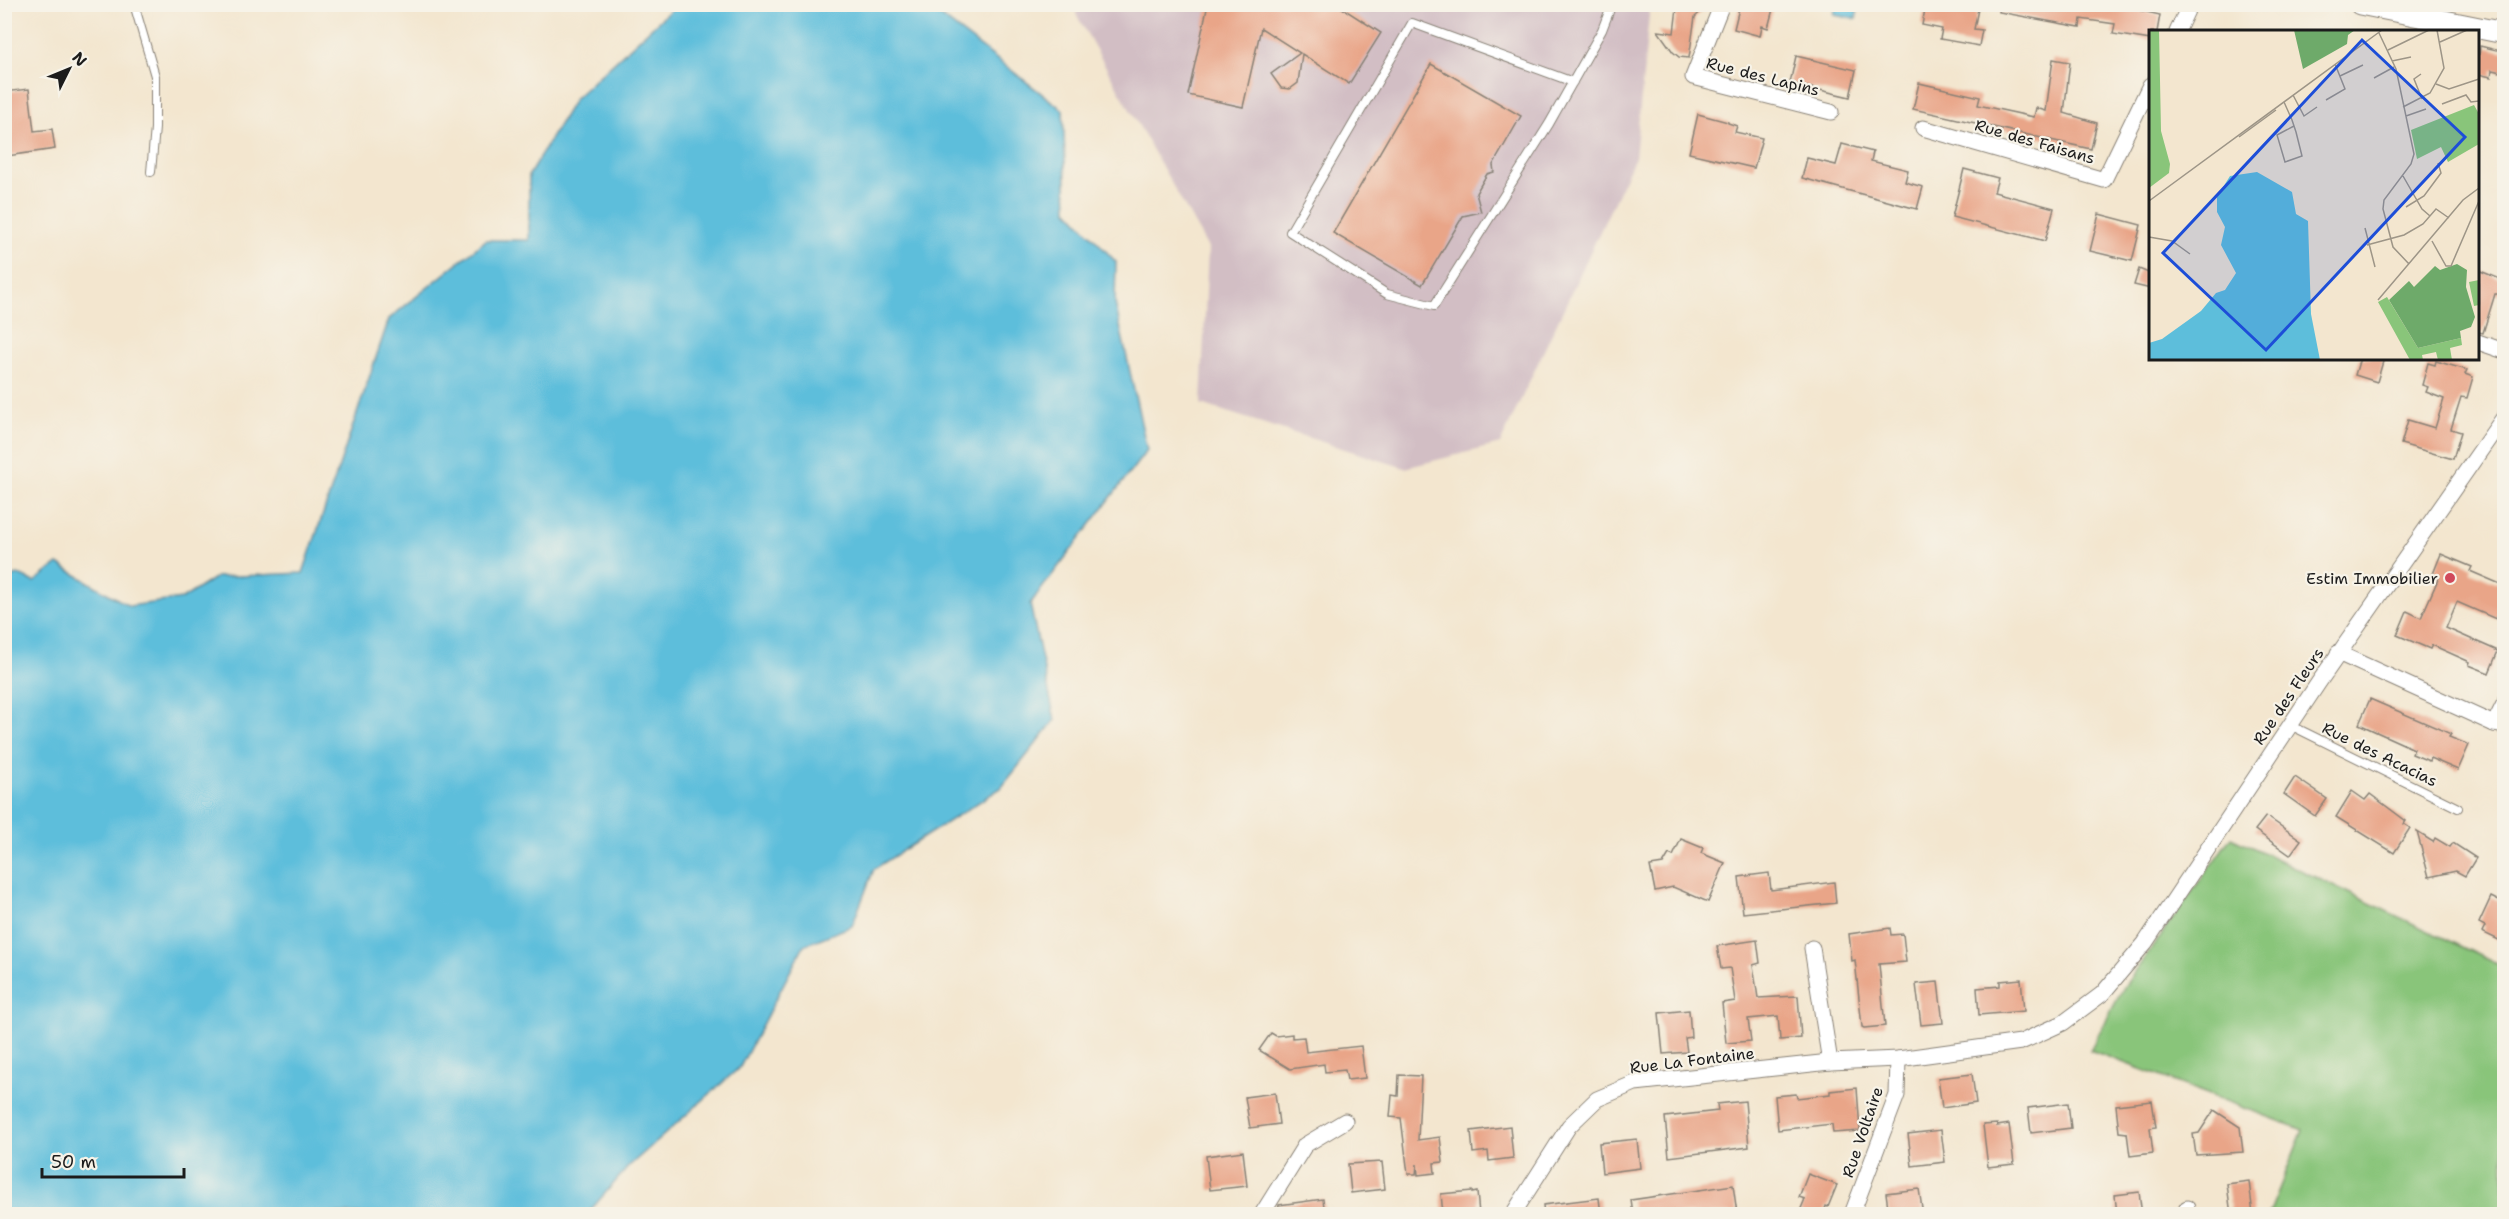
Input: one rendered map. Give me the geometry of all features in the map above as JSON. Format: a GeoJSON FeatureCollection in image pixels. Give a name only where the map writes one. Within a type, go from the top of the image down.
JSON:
{"type":"FeatureCollection","features":[{"type":"Feature","properties":{"kind":"main road"},"geometry":{"type":"LineString","coordinates":[[2360,4],[2505,33]]}},
{"type":"Feature","properties":{"kind":"street","name":"Rue des Lapins"},"geometry":{"type":"LineString","coordinates":[[1722,4],[1693,77],[1831,112]]}},
{"type":"Feature","properties":{"kind":"street"},"geometry":{"type":"LineString","coordinates":[[2178,30],[2190,4]]}},
{"type":"Feature","properties":{"kind":"street","name":"Rue des Faisans"},"geometry":{"type":"LineString","coordinates":[[1923,128],[2104,180],[2149,89]]}},
{"type":"Feature","properties":{"kind":"street"},"geometry":{"type":"LineString","coordinates":[[2479,342],[2505,351]]}},
{"type":"Feature","properties":{"kind":"street","name":"Rue des Fleurs"},"geometry":{"type":"LineString","coordinates":[[2102,994],[2145,943],[2338,653],[2505,417]]}},
{"type":"Feature","properties":{"kind":"street"},"geometry":{"type":"LineString","coordinates":[[2338,653],[2499,725],[2505,704]]}},
{"type":"Feature","properties":{"kind":"street"},"geometry":{"type":"LineString","coordinates":[[1812,948],[1830,1062]]}},
{"type":"Feature","properties":{"kind":"street","name":"Rue La Fontaine"},"geometry":{"type":"LineString","coordinates":[[1513,1215],[1569,1126],[1597,1098],[1635,1083],[1830,1062],[1898,1059],[2021,1042],[2063,1023],[2102,994]]}},
{"type":"Feature","properties":{"kind":"street","name":"Rue Voltaire"},"geometry":{"type":"LineString","coordinates":[[1852,1215],[1897,1095],[1898,1059]]}},
{"type":"Feature","properties":{"kind":"street"},"geometry":{"type":"LineString","coordinates":[[1262,1215],[1305,1145],[1345,1121]]}},
{"type":"Feature","properties":{"kind":"lane"},"geometry":{"type":"LineString","coordinates":[[134,4],[155,76],[155,128],[151,172]]}},
{"type":"Feature","properties":{"kind":"lane"},"geometry":{"type":"LineString","coordinates":[[1573,82],[1412,22],[1290,232],[1387,294],[1434,306],[1549,124],[1573,82],[1602,30],[1612,4]]}},
{"type":"Feature","properties":{"kind":"lane","name":"Rue des Acacias"},"geometry":{"type":"LineString","coordinates":[[2289,725],[2458,808]]}},
{"type":"Feature","properties":{"kind":"shaded area"},"geometry":{"type":"Polygon","coordinates":[[[1078,4],[1650,5],[1635,157],[1500,444],[1405,468],[1201,404],[1208,248],[1076,14],[1078,4]]]}},
{"type":"Feature","properties":{"kind":"green space"},"geometry":{"type":"Polygon","coordinates":[[[2231,837],[2504,967],[2504,1214],[2269,1214],[2303,1130],[2090,1050],[2124,987],[2231,837]]]}},
{"type":"Feature","properties":{"kind":"water"},"geometry":{"type":"Polygon","coordinates":[[[681,5],[926,5],[1063,110],[1067,209],[1116,262],[1115,303],[1147,450],[1030,604],[1055,720],[1001,788],[874,869],[852,926],[804,945],[740,1067],[629,1166],[587,1214],[5,1214],[5,578],[19,575],[34,582],[58,564],[129,606],[182,599],[216,577],[303,573],[389,319],[486,240],[529,240],[529,175],[575,98],[673,8],[681,5]]]}},
{"type":"Feature","properties":{"kind":"water"},"geometry":{"type":"Polygon","coordinates":[[[1836,5],[1858,8],[1856,19],[1834,15],[1836,5]]]}},
{"type":"Feature","properties":{"kind":"building"},"geometry":{"type":"Polygon","coordinates":[[[1208,4],[1336,4],[1381,33],[1349,84],[1302,54],[1298,83],[1290,89],[1281,88],[1271,74],[1300,53],[1261,28],[1243,107],[1188,95],[1208,4]]]}},
{"type":"Feature","properties":{"kind":"building"},"geometry":{"type":"Polygon","coordinates":[[[1680,4],[1709,4],[1695,17],[1689,58],[1679,57],[1673,52],[1658,31],[1674,33],[1677,8],[1680,9],[1680,4]]]}},
{"type":"Feature","properties":{"kind":"building"},"geometry":{"type":"Polygon","coordinates":[[[1740,4],[1764,4],[1764,7],[1773,9],[1768,28],[1762,26],[1760,36],[1734,29],[1740,4]]]}},
{"type":"Feature","properties":{"kind":"building"},"geometry":{"type":"Polygon","coordinates":[[[1926,4],[1979,4],[1974,29],[1982,30],[1979,46],[1940,39],[1942,29],[1922,25],[1926,4]]]}},
{"type":"Feature","properties":{"kind":"building"},"geometry":{"type":"Polygon","coordinates":[[[2000,4],[2133,4],[2133,9],[2160,15],[2157,30],[2149,30],[2149,40],[2113,34],[2115,24],[2081,19],[2080,27],[1999,12],[2000,4]]]}},
{"type":"Feature","properties":{"kind":"building"},"geometry":{"type":"Polygon","coordinates":[[[2480,46],[2505,52],[2505,73],[2492,70],[2491,77],[2479,74],[2480,46]]]}},
{"type":"Feature","properties":{"kind":"building"},"geometry":{"type":"Polygon","coordinates":[[[1796,56],[1856,70],[1850,97],[1790,83],[1796,56]]]}},
{"type":"Feature","properties":{"kind":"building"},"geometry":{"type":"Polygon","coordinates":[[[2053,59],[2070,62],[2064,113],[2097,123],[2091,149],[1913,109],[1919,83],[1980,97],[1978,105],[2034,117],[2036,108],[2046,111],[2053,59]]]}},
{"type":"Feature","properties":{"kind":"building"},"geometry":{"type":"Polygon","coordinates":[[[1431,64],[1521,116],[1493,165],[1494,172],[1487,174],[1476,193],[1481,212],[1463,216],[1422,285],[1333,233],[1431,64]]]}},
{"type":"Feature","properties":{"kind":"building"},"geometry":{"type":"Polygon","coordinates":[[[29,89],[34,131],[52,129],[55,149],[7,156],[4,92],[29,89]]]}},
{"type":"Feature","properties":{"kind":"building"},"geometry":{"type":"Polygon","coordinates":[[[1698,114],[1737,126],[1735,132],[1762,138],[1754,168],[1689,153],[1698,114]]]}},
{"type":"Feature","properties":{"kind":"building"},"geometry":{"type":"Polygon","coordinates":[[[1842,144],[1873,152],[1871,161],[1908,170],[1905,182],[1923,187],[1917,209],[1802,178],[1807,158],[1836,165],[1842,144]]]}},
{"type":"Feature","properties":{"kind":"building"},"geometry":{"type":"Polygon","coordinates":[[[1964,169],[1998,178],[1994,192],[2054,208],[2045,241],[1952,217],[1964,169]]]}},
{"type":"Feature","properties":{"kind":"building"},"geometry":{"type":"Polygon","coordinates":[[[2099,214],[2141,225],[2132,261],[2090,251],[2099,214]]]}},
{"type":"Feature","properties":{"kind":"building"},"geometry":{"type":"Polygon","coordinates":[[[2139,269],[2149,273],[2149,289],[2134,285],[2139,269]]]}},
{"type":"Feature","properties":{"kind":"building"},"geometry":{"type":"Polygon","coordinates":[[[2479,270],[2505,281],[2505,294],[2495,294],[2483,333],[2479,332],[2479,270]]]}},
{"type":"Feature","properties":{"kind":"building"},"geometry":{"type":"Polygon","coordinates":[[[2359,360],[2383,360],[2377,382],[2355,375],[2359,360]]]}},
{"type":"Feature","properties":{"kind":"building"},"geometry":{"type":"Polygon","coordinates":[[[2436,361],[2467,370],[2465,374],[2473,377],[2467,398],[2461,397],[2451,429],[2461,432],[2453,459],[2401,444],[2408,420],[2435,428],[2444,399],[2426,392],[2428,387],[2422,385],[2428,363],[2435,365],[2436,361]]]}},
{"type":"Feature","properties":{"kind":"building"},"geometry":{"type":"Polygon","coordinates":[[[2441,554],[2472,567],[2470,571],[2505,586],[2505,614],[2499,611],[2496,619],[2457,602],[2446,628],[2498,651],[2489,673],[2432,645],[2430,649],[2397,635],[2407,611],[2421,618],[2439,577],[2433,574],[2441,554]]]}},
{"type":"Feature","properties":{"kind":"building"},"geometry":{"type":"Polygon","coordinates":[[[2370,699],[2451,734],[2449,737],[2469,745],[2458,770],[2430,758],[2429,761],[2412,754],[2414,749],[2359,724],[2370,699]]]}},
{"type":"Feature","properties":{"kind":"building"},"geometry":{"type":"Polygon","coordinates":[[[2295,777],[2327,799],[2315,816],[2284,794],[2295,777]]]}},
{"type":"Feature","properties":{"kind":"building"},"geometry":{"type":"Polygon","coordinates":[[[2352,791],[2365,800],[2370,794],[2406,821],[2404,824],[2410,828],[2394,853],[2336,817],[2352,791]]]}},
{"type":"Feature","properties":{"kind":"building"},"geometry":{"type":"Polygon","coordinates":[[[2266,816],[2301,840],[2290,855],[2255,830],[2266,816]]]}},
{"type":"Feature","properties":{"kind":"building"},"geometry":{"type":"Polygon","coordinates":[[[2417,832],[2433,842],[2435,838],[2450,847],[2453,843],[2476,858],[2465,876],[2456,871],[2429,877],[2417,832]]]}},
{"type":"Feature","properties":{"kind":"building"},"geometry":{"type":"Polygon","coordinates":[[[1681,839],[1703,848],[1701,853],[1725,863],[1708,902],[1673,887],[1655,891],[1650,866],[1663,864],[1669,854],[1673,856],[1681,839]]]}},
{"type":"Feature","properties":{"kind":"building"},"geometry":{"type":"Polygon","coordinates":[[[1769,873],[1771,890],[1834,882],[1836,903],[1743,913],[1739,877],[1769,873]]]}},
{"type":"Feature","properties":{"kind":"building"},"geometry":{"type":"Polygon","coordinates":[[[2491,897],[2505,904],[2505,943],[2482,932],[2485,926],[2479,923],[2491,897]]]}},
{"type":"Feature","properties":{"kind":"building"},"geometry":{"type":"Polygon","coordinates":[[[1890,928],[1891,935],[1903,934],[1906,962],[1879,964],[1885,1026],[1864,1028],[1862,1027],[1855,960],[1852,961],[1849,934],[1890,928]]]}},
{"type":"Feature","properties":{"kind":"building"},"geometry":{"type":"Polygon","coordinates":[[[1757,940],[1760,963],[1753,965],[1758,998],[1798,996],[1801,1038],[1780,1040],[1778,1016],[1748,1019],[1751,1041],[1726,1043],[1722,1003],[1735,1001],[1730,968],[1721,969],[1717,946],[1757,940]]]}},
{"type":"Feature","properties":{"kind":"building"},"geometry":{"type":"Polygon","coordinates":[[[2021,979],[2024,1011],[1979,1015],[1977,988],[2000,986],[2000,981],[2021,979]]]}},
{"type":"Feature","properties":{"kind":"building"},"geometry":{"type":"Polygon","coordinates":[[[1938,982],[1943,1023],[1921,1025],[1916,984],[1938,982]]]}},
{"type":"Feature","properties":{"kind":"building"},"geometry":{"type":"Polygon","coordinates":[[[1689,1010],[1691,1037],[1685,1038],[1687,1052],[1663,1054],[1659,1013],[1689,1010]]]}},
{"type":"Feature","properties":{"kind":"building"},"geometry":{"type":"Polygon","coordinates":[[[1271,1033],[1276,1036],[1292,1034],[1292,1038],[1304,1037],[1306,1052],[1361,1046],[1365,1078],[1347,1080],[1345,1070],[1325,1072],[1324,1064],[1290,1069],[1259,1050],[1271,1033]]]}},
{"type":"Feature","properties":{"kind":"building"},"geometry":{"type":"Polygon","coordinates":[[[1972,1074],[1976,1103],[1942,1108],[1938,1078],[1972,1074]]]}},
{"type":"Feature","properties":{"kind":"building"},"geometry":{"type":"Polygon","coordinates":[[[1399,1075],[1421,1076],[1418,1140],[1440,1137],[1443,1162],[1434,1163],[1435,1173],[1418,1175],[1417,1164],[1416,1174],[1408,1174],[1401,1118],[1390,1117],[1392,1095],[1398,1096],[1399,1075]]]}},
{"type":"Feature","properties":{"kind":"building"},"geometry":{"type":"Polygon","coordinates":[[[1857,1088],[1860,1131],[1833,1133],[1832,1124],[1778,1130],[1775,1096],[1796,1094],[1797,1098],[1857,1088]]]}},
{"type":"Feature","properties":{"kind":"building"},"geometry":{"type":"Polygon","coordinates":[[[1275,1093],[1279,1124],[1250,1128],[1245,1097],[1275,1093]]]}},
{"type":"Feature","properties":{"kind":"building"},"geometry":{"type":"Polygon","coordinates":[[[1745,1101],[1749,1147],[1669,1157],[1665,1117],[1718,1111],[1717,1104],[1745,1101]]]}},
{"type":"Feature","properties":{"kind":"building"},"geometry":{"type":"Polygon","coordinates":[[[2152,1101],[2156,1127],[2150,1128],[2153,1153],[2130,1156],[2127,1133],[2119,1132],[2116,1105],[2152,1101]]]}},
{"type":"Feature","properties":{"kind":"building"},"geometry":{"type":"Polygon","coordinates":[[[2068,1103],[2071,1128],[2031,1133],[2028,1108],[2068,1103]]]}},
{"type":"Feature","properties":{"kind":"building"},"geometry":{"type":"Polygon","coordinates":[[[2214,1110],[2240,1127],[2243,1152],[2196,1155],[2193,1134],[2199,1133],[2214,1110]]]}},
{"type":"Feature","properties":{"kind":"building"},"geometry":{"type":"Polygon","coordinates":[[[1997,1124],[1997,1126],[2009,1124],[2014,1164],[1988,1167],[1983,1125],[1997,1124]]]}},
{"type":"Feature","properties":{"kind":"building"},"geometry":{"type":"Polygon","coordinates":[[[1510,1126],[1513,1158],[1489,1161],[1488,1151],[1473,1153],[1471,1131],[1510,1126]]]}},
{"type":"Feature","properties":{"kind":"building"},"geometry":{"type":"Polygon","coordinates":[[[1941,1130],[1945,1162],[1912,1166],[1908,1134],[1941,1130]]]}},
{"type":"Feature","properties":{"kind":"building"},"geometry":{"type":"Polygon","coordinates":[[[1637,1139],[1640,1168],[1602,1173],[1599,1143],[1637,1139]]]}},
{"type":"Feature","properties":{"kind":"building"},"geometry":{"type":"Polygon","coordinates":[[[1243,1151],[1247,1186],[1210,1190],[1206,1156],[1243,1151]]]}},
{"type":"Feature","properties":{"kind":"building"},"geometry":{"type":"Polygon","coordinates":[[[1382,1162],[1385,1189],[1351,1193],[1348,1164],[1382,1162]]]}},
{"type":"Feature","properties":{"kind":"building"},"geometry":{"type":"Polygon","coordinates":[[[1808,1174],[1837,1185],[1823,1215],[1808,1215],[1800,1211],[1805,1199],[1799,1197],[1808,1174]]]}},
{"type":"Feature","properties":{"kind":"building"},"geometry":{"type":"Polygon","coordinates":[[[2249,1181],[2253,1215],[2231,1215],[2227,1184],[2249,1181]]]}},
{"type":"Feature","properties":{"kind":"building"},"geometry":{"type":"Polygon","coordinates":[[[1733,1185],[1737,1213],[1633,1215],[1631,1200],[1733,1185]]]}},
{"type":"Feature","properties":{"kind":"building"},"geometry":{"type":"Polygon","coordinates":[[[1919,1189],[1923,1215],[1889,1215],[1886,1193],[1919,1189]]]}},
{"type":"Feature","properties":{"kind":"building"},"geometry":{"type":"Polygon","coordinates":[[[1472,1191],[1472,1193],[1477,1192],[1479,1214],[1443,1215],[1441,1194],[1472,1191]]]}},
{"type":"Feature","properties":{"kind":"building"},"geometry":{"type":"Polygon","coordinates":[[[2139,1192],[2142,1215],[2117,1215],[2115,1195],[2139,1192]]]}},
{"type":"Feature","properties":{"kind":"building"},"geometry":{"type":"Polygon","coordinates":[[[1599,1198],[1601,1215],[1544,1215],[1543,1205],[1599,1198]]]}},
{"type":"Feature","properties":{"kind":"building"},"geometry":{"type":"Polygon","coordinates":[[[1323,1199],[1325,1215],[1278,1215],[1279,1205],[1323,1199]]]}},
{"type":"Feature","properties":{"kind":"place","name":"Estim Immobilier"},"geometry":{"type":"Point","coordinates":[2450,578]}}]}
